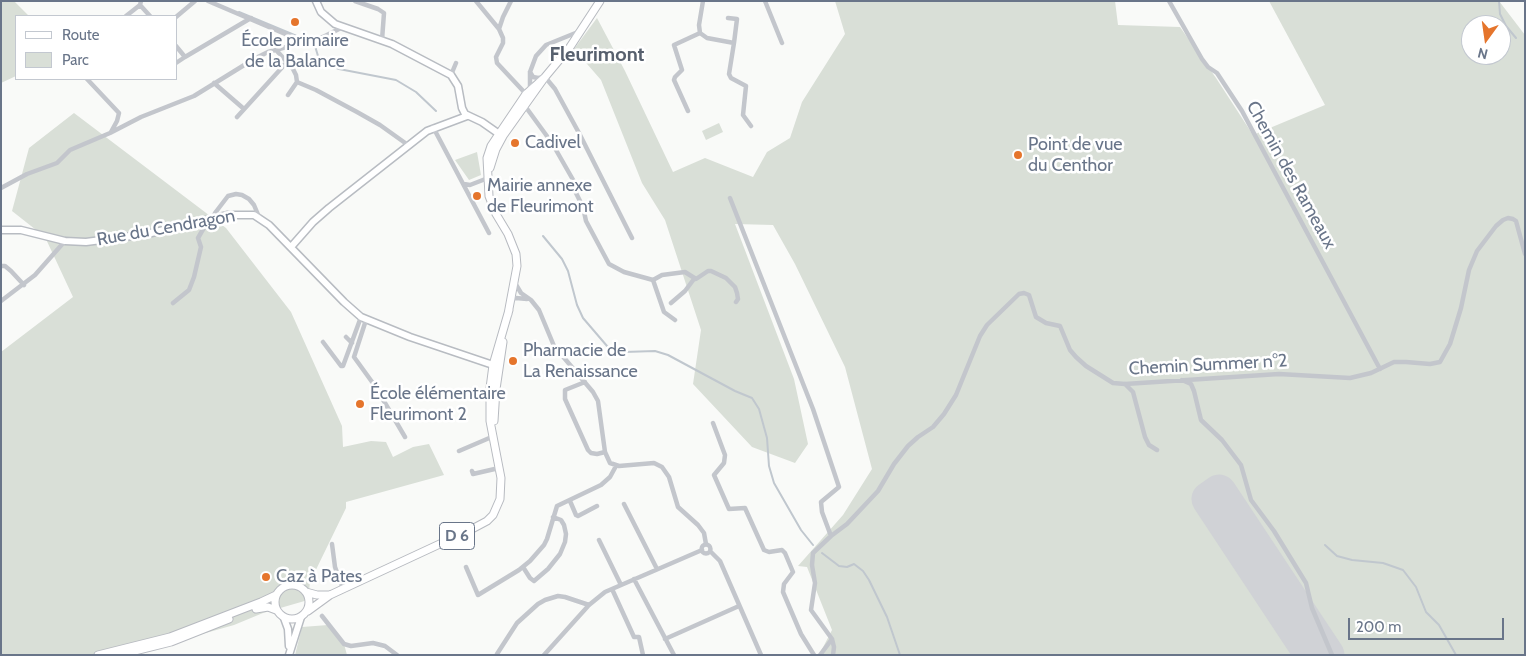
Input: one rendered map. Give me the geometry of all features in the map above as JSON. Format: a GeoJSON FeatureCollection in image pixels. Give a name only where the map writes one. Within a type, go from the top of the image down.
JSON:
{"type":"FeatureCollection","features":[{"type":"Feature","properties":{"kind":"main road"},"geometry":{"type":"LineString","coordinates":[[316,1],[321,12],[329,20],[343,28],[382,40],[451,75],[458,86],[462,108],[468,116],[482,122],[501,135]]}},
{"type":"Feature","properties":{"kind":"main road","name":"D 6"},"geometry":{"type":"LineString","coordinates":[[501,135],[582,31],[600,1]]}},
{"type":"Feature","properties":{"kind":"main road","name":"D 6"},"geometry":{"type":"LineString","coordinates":[[308,611],[330,595],[420,554],[487,520],[493,515],[500,499],[501,478],[493,435],[498,376],[517,266],[516,254],[508,234],[496,214],[489,196],[488,155],[528,92],[545,77]]}},
{"type":"Feature","properties":{"kind":"main road"},"geometry":{"type":"LineString","coordinates":[[291,247],[313,222],[329,208],[408,145],[433,127],[468,116]]}},
{"type":"Feature","properties":{"kind":"main road","name":"Rue du Cendragon"},"geometry":{"type":"LineString","coordinates":[[1,230],[21,230],[65,241],[86,242],[147,234],[228,215],[246,214],[259,217],[344,302],[364,319],[455,354],[493,365]]}},
{"type":"Feature","properties":{"kind":"main road","name":"D 6"},"geometry":{"type":"LineString","coordinates":[[493,365],[509,310]]}},
{"type":"Feature","properties":{"kind":"main road"},"geometry":{"type":"LineString","coordinates":[[493,365],[496,369],[492,408],[493,435]]}},
{"type":"Feature","properties":{"kind":"main road"},"geometry":{"type":"LineString","coordinates":[[98,655],[170,637],[261,602],[276,595],[283,587],[293,585],[303,588],[310,601],[308,611],[302,617],[289,655]]}},
{"type":"Feature","properties":{"kind":"main road"},"geometry":{"type":"LineString","coordinates":[[306,592],[317,595],[330,595]]}},
{"type":"Feature","properties":{"kind":"main road"},"geometry":{"type":"LineString","coordinates":[[276,595],[276,610]]}},
{"type":"Feature","properties":{"kind":"main road"},"geometry":{"type":"LineString","coordinates":[[119,655],[171,642],[268,606],[276,610],[284,618],[289,638],[289,655]]}},
{"type":"Feature","properties":{"kind":"main road"},"geometry":{"type":"LineString","coordinates":[[284,618],[296,619],[302,617]]}},
{"type":"Feature","properties":{"kind":"street"},"geometry":{"type":"LineString","coordinates":[[178,15],[195,1]]}},
{"type":"Feature","properties":{"kind":"street"},"geometry":{"type":"LineString","coordinates":[[208,1],[304,42]]}},
{"type":"Feature","properties":{"kind":"street"},"geometry":{"type":"LineString","coordinates":[[355,1],[384,13],[382,40]]}},
{"type":"Feature","properties":{"kind":"street"},"geometry":{"type":"LineString","coordinates":[[476,1],[499,28],[503,41],[496,57],[497,63],[528,92]]}},
{"type":"Feature","properties":{"kind":"street"},"geometry":{"type":"LineString","coordinates":[[499,28],[512,1]]}},
{"type":"Feature","properties":{"kind":"street"},"geometry":{"type":"LineString","coordinates":[[700,34],[699,25],[703,1]]}},
{"type":"Feature","properties":{"kind":"street"},"geometry":{"type":"LineString","coordinates":[[765,1],[782,44]]}},
{"type":"Feature","properties":{"kind":"street","name":"Chemin des Rameaux"},"geometry":{"type":"LineString","coordinates":[[1169,1],[1202,59],[1208,67],[1217,73],[1242,111],[1380,369]]}},
{"type":"Feature","properties":{"kind":"street"},"geometry":{"type":"LineString","coordinates":[[127,15],[140,3],[149,15]]}},
{"type":"Feature","properties":{"kind":"street"},"geometry":{"type":"LineString","coordinates":[[178,62],[251,18]]}},
{"type":"Feature","properties":{"kind":"street"},"geometry":{"type":"LineString","coordinates":[[728,18],[737,19],[729,74],[736,81],[746,86],[743,115],[751,126]]}},
{"type":"Feature","properties":{"kind":"street"},"geometry":{"type":"LineString","coordinates":[[1,188],[27,174],[57,163],[70,150],[141,117],[194,96],[268,52],[323,37],[343,28]]}},
{"type":"Feature","properties":{"kind":"street"},"geometry":{"type":"LineString","coordinates":[[528,92],[530,72],[536,56],[546,45],[582,31]]}},
{"type":"Feature","properties":{"kind":"street"},"geometry":{"type":"LineString","coordinates":[[700,34],[707,38],[734,43]]}},
{"type":"Feature","properties":{"kind":"street"},"geometry":{"type":"LineString","coordinates":[[688,112],[674,80],[682,70],[674,44],[700,34]]}},
{"type":"Feature","properties":{"kind":"street"},"geometry":{"type":"LineString","coordinates":[[178,48],[186,57]]}},
{"type":"Feature","properties":{"kind":"street"},"geometry":{"type":"LineString","coordinates":[[277,51],[296,75],[297,82],[288,95]]}},
{"type":"Feature","properties":{"kind":"street"},"geometry":{"type":"LineString","coordinates":[[237,117],[287,62]]}},
{"type":"Feature","properties":{"kind":"street"},"geometry":{"type":"LineString","coordinates":[[451,75],[456,63]]}},
{"type":"Feature","properties":{"kind":"street"},"geometry":{"type":"LineString","coordinates":[[530,72],[533,77],[545,77],[555,88],[632,238]]}},
{"type":"Feature","properties":{"kind":"street"},"geometry":{"type":"LineString","coordinates":[[88,80],[119,113],[110,133]]}},
{"type":"Feature","properties":{"kind":"street"},"geometry":{"type":"LineString","coordinates":[[297,82],[316,90],[380,125],[408,145]]}},
{"type":"Feature","properties":{"kind":"street"},"geometry":{"type":"LineString","coordinates":[[214,83],[244,109]]}},
{"type":"Feature","properties":{"kind":"street"},"geometry":{"type":"LineString","coordinates":[[525,106],[552,143],[576,185],[576,193],[583,207],[586,221],[609,264],[624,272],[653,280],[662,276],[685,272],[694,279]]}},
{"type":"Feature","properties":{"kind":"street"},"geometry":{"type":"LineString","coordinates":[[433,127],[489,233]]}},
{"type":"Feature","properties":{"kind":"street"},"geometry":{"type":"LineString","coordinates":[[464,184],[470,185],[488,177]]}},
{"type":"Feature","properties":{"kind":"street"},"geometry":{"type":"LineString","coordinates":[[174,303],[188,290],[194,278],[201,247],[198,238],[228,196],[236,194],[249,199],[259,217]]}},
{"type":"Feature","properties":{"kind":"street"},"geometry":{"type":"LineString","coordinates":[[730,198],[732,208],[750,248],[813,409],[839,487],[821,502],[820,506],[831,536]]}},
{"type":"Feature","properties":{"kind":"street","name":"Chemin Summer n°2"},"geometry":{"type":"LineString","coordinates":[[832,638],[811,610],[815,583],[812,565],[814,553],[831,536],[847,524],[878,491],[894,464],[908,446],[933,427],[944,414],[956,395],[980,336],[987,325],[1019,294],[1029,295],[1036,317],[1046,323],[1060,326],[1070,350],[1086,366],[1110,382],[1126,384],[1279,374],[1350,378],[1363,376],[1394,362],[1430,364],[1440,362],[1450,344],[1461,308],[1467,276],[1477,252],[1496,226],[1503,220],[1508,218],[1516,221],[1525,254]]}},
{"type":"Feature","properties":{"kind":"street"},"geometry":{"type":"LineString","coordinates":[[1,301],[35,275],[65,241]]}},
{"type":"Feature","properties":{"kind":"street"},"geometry":{"type":"LineString","coordinates":[[1,266],[5,266],[24,285]]}},
{"type":"Feature","properties":{"kind":"street"},"geometry":{"type":"LineString","coordinates":[[671,303],[685,291],[694,279],[711,270],[735,287],[738,299],[736,302]]}},
{"type":"Feature","properties":{"kind":"street"},"geometry":{"type":"LineString","coordinates":[[653,280],[664,312],[675,320]]}},
{"type":"Feature","properties":{"kind":"street"},"geometry":{"type":"LineString","coordinates":[[515,282],[521,293],[531,300],[539,310],[554,346],[585,382],[598,401],[605,452],[610,462],[616,466],[654,463],[662,468],[669,478],[678,507],[698,525],[704,533],[706,544],[710,546],[710,551],[720,561],[761,655]]}},
{"type":"Feature","properties":{"kind":"street"},"geometry":{"type":"LineString","coordinates":[[511,299],[531,300]]}},
{"type":"Feature","properties":{"kind":"street"},"geometry":{"type":"LineString","coordinates":[[323,342],[341,366],[343,366],[364,319]]}},
{"type":"Feature","properties":{"kind":"street"},"geometry":{"type":"LineString","coordinates":[[364,319],[354,357],[375,386],[405,437]]}},
{"type":"Feature","properties":{"kind":"street"},"geometry":{"type":"LineString","coordinates":[[346,337],[352,343]]}},
{"type":"Feature","properties":{"kind":"street"},"geometry":{"type":"LineString","coordinates":[[1181,380],[1191,384],[1201,420],[1222,440],[1241,465],[1251,500],[1274,531],[1306,582],[1312,608],[1332,655]]}},
{"type":"Feature","properties":{"kind":"street"},"geometry":{"type":"LineString","coordinates":[[585,382],[565,390],[565,399],[588,450],[591,453],[598,454],[605,452]]}},
{"type":"Feature","properties":{"kind":"street"},"geometry":{"type":"LineString","coordinates":[[1126,384],[1132,392],[1145,438],[1149,445],[1157,450]]}},
{"type":"Feature","properties":{"kind":"street"},"geometry":{"type":"LineString","coordinates":[[713,422],[725,455],[724,463],[714,475],[729,509],[746,508],[764,550],[769,552],[782,550],[785,553],[793,572],[784,584],[783,592],[801,634],[814,655]]}},
{"type":"Feature","properties":{"kind":"street"},"geometry":{"type":"LineString","coordinates":[[459,451],[493,435]]}},
{"type":"Feature","properties":{"kind":"street"},"geometry":{"type":"LineString","coordinates":[[466,567],[478,595],[524,566],[544,545],[557,506],[601,485],[610,477],[616,466]]}},
{"type":"Feature","properties":{"kind":"street"},"geometry":{"type":"LineString","coordinates":[[472,471],[473,474],[499,468]]}},
{"type":"Feature","properties":{"kind":"street"},"geometry":{"type":"LineString","coordinates":[[570,501],[578,516],[596,506]]}},
{"type":"Feature","properties":{"kind":"street"},"geometry":{"type":"LineString","coordinates":[[624,504],[657,569]]}},
{"type":"Feature","properties":{"kind":"street"},"geometry":{"type":"LineString","coordinates":[[524,566],[530,578],[534,581],[548,569],[560,554],[566,542],[566,534],[561,520],[553,517]]}},
{"type":"Feature","properties":{"kind":"street"},"geometry":{"type":"LineString","coordinates":[[600,540],[620,585]]}},
{"type":"Feature","properties":{"kind":"street"},"geometry":{"type":"LineString","coordinates":[[332,544],[335,567],[343,589]]}},
{"type":"Feature","properties":{"kind":"street"},"geometry":{"type":"LineString","coordinates":[[544,655],[589,606],[605,592],[702,550],[706,544]]}},
{"type":"Feature","properties":{"kind":"street"},"geometry":{"type":"LineString","coordinates":[[702,550],[705,553],[710,551]]}},
{"type":"Feature","properties":{"kind":"street"},"geometry":{"type":"LineString","coordinates":[[634,579],[674,655]]}},
{"type":"Feature","properties":{"kind":"street"},"geometry":{"type":"LineString","coordinates":[[612,589],[634,637],[639,637],[643,655]]}},
{"type":"Feature","properties":{"kind":"street"},"geometry":{"type":"LineString","coordinates":[[497,654],[517,623],[545,600],[558,596],[589,606]]}},
{"type":"Feature","properties":{"kind":"street"},"geometry":{"type":"LineString","coordinates":[[665,639],[738,606]]}},
{"type":"Feature","properties":{"kind":"street"},"geometry":{"type":"LineString","coordinates":[[322,616],[344,644],[372,643],[385,646],[397,655]]}},
{"type":"Feature","properties":{"kind":"street"},"geometry":{"type":"LineString","coordinates":[[820,655],[832,638]]}},
{"type":"Feature","properties":{"kind":"street"},"geometry":{"type":"LineString","coordinates":[[832,638],[833,655]]}},
{"type":"Feature","properties":{"kind":"green space"},"geometry":{"type":"Polygon","coordinates":[[[1,1],[14,1],[28,15],[15,15],[15,76],[1,83],[1,1]]]}},
{"type":"Feature","properties":{"kind":"green space"},"geometry":{"type":"Polygon","coordinates":[[[835,1],[1115,1],[1118,25],[1180,27],[1253,135],[1325,105],[1269,1],[1499,1],[1510,15],[1461,15],[1461,65],[1511,65],[1511,17],[1525,35],[1525,655],[819,655],[832,630],[807,567],[798,566],[843,515],[872,469],[845,367],[795,264],[773,225],[735,224],[794,379],[808,444],[795,463],[752,447],[693,384],[701,330],[665,220],[642,183],[601,80],[574,49],[597,18],[625,71],[673,172],[705,158],[753,177],[767,152],[790,138],[802,102],[845,34],[835,1]]]}},
{"type":"Feature","properties":{"kind":"green space"},"geometry":{"type":"Polygon","coordinates":[[[74,113],[226,228],[291,312],[342,426],[343,447],[371,441],[386,442],[393,457],[413,447],[429,444],[444,475],[346,502],[346,508],[310,582],[308,600],[263,613],[234,625],[128,655],[1,655],[1,352],[73,297],[45,237],[12,211],[29,148],[74,113]]]}},
{"type":"Feature","properties":{"kind":"green space"},"geometry":{"type":"Polygon","coordinates":[[[719,123],[723,132],[706,140],[702,131],[719,123]]]}},
{"type":"Feature","properties":{"kind":"green space"},"geometry":{"type":"Polygon","coordinates":[[[477,152],[481,175],[469,180],[455,160],[477,152]]]}},
{"type":"Feature","properties":{"kind":"green space"},"geometry":{"type":"Polygon","coordinates":[[[328,625],[344,644],[347,655],[295,655],[302,627],[328,625]]]}},
{"type":"Feature","properties":{"kind":"waterway"},"geometry":{"type":"LineString","coordinates":[[1499,1],[1500,14],[1506,26],[1516,38]]}},
{"type":"Feature","properties":{"kind":"waterway"},"geometry":{"type":"LineString","coordinates":[[239,12],[304,39]]}},
{"type":"Feature","properties":{"kind":"waterway"},"geometry":{"type":"LineString","coordinates":[[315,46],[318,56],[324,63],[339,69],[396,80],[416,92],[436,111]]}},
{"type":"Feature","properties":{"kind":"waterway"},"geometry":{"type":"LineString","coordinates":[[543,236],[562,259],[568,271],[577,305],[583,318],[607,346],[617,351],[655,351],[668,355],[735,391],[752,398],[759,409],[767,438],[769,466],[774,483],[801,530],[813,545]]}},
{"type":"Feature","properties":{"kind":"waterway"},"geometry":{"type":"LineString","coordinates":[[1325,545],[1337,556],[1352,560],[1383,563],[1403,570],[1416,587],[1426,612],[1439,625],[1456,655]]}},
{"type":"Feature","properties":{"kind":"waterway"},"geometry":{"type":"LineString","coordinates":[[822,553],[839,566],[847,567],[854,564],[863,571],[887,617],[900,655]]}},
{"type":"Feature","properties":{"kind":"runway"},"geometry":{"type":"LineString","coordinates":[[1312,655],[1209,499],[1219,492],[1327,655]]}},
{"type":"Feature","properties":{"kind":"place","name":"École primaire de la Balance"},"geometry":{"type":"Point","coordinates":[295,22]}},
{"type":"Feature","properties":{"kind":"place","name":"Cadivel"},"geometry":{"type":"Point","coordinates":[515,143]}},
{"type":"Feature","properties":{"kind":"place","name":"Point de vue du Centhor"},"geometry":{"type":"Point","coordinates":[1018,155]}},
{"type":"Feature","properties":{"kind":"place","name":"Mairie annexe de Fleurimont"},"geometry":{"type":"Point","coordinates":[477,196]}},
{"type":"Feature","properties":{"kind":"place","name":"Pharmacie de La Renaissance"},"geometry":{"type":"Point","coordinates":[513,361]}},
{"type":"Feature","properties":{"kind":"place","name":"École élémentaire Fleurimont 2"},"geometry":{"type":"Point","coordinates":[360,404]}},
{"type":"Feature","properties":{"kind":"place","name":"Caz à Pates"},"geometry":{"type":"Point","coordinates":[266,577]}},
{"type":"Feature","properties":{"kind":"district","name":"Fleurimont"},"geometry":{"type":"Point","coordinates":[597,55]}}]}
